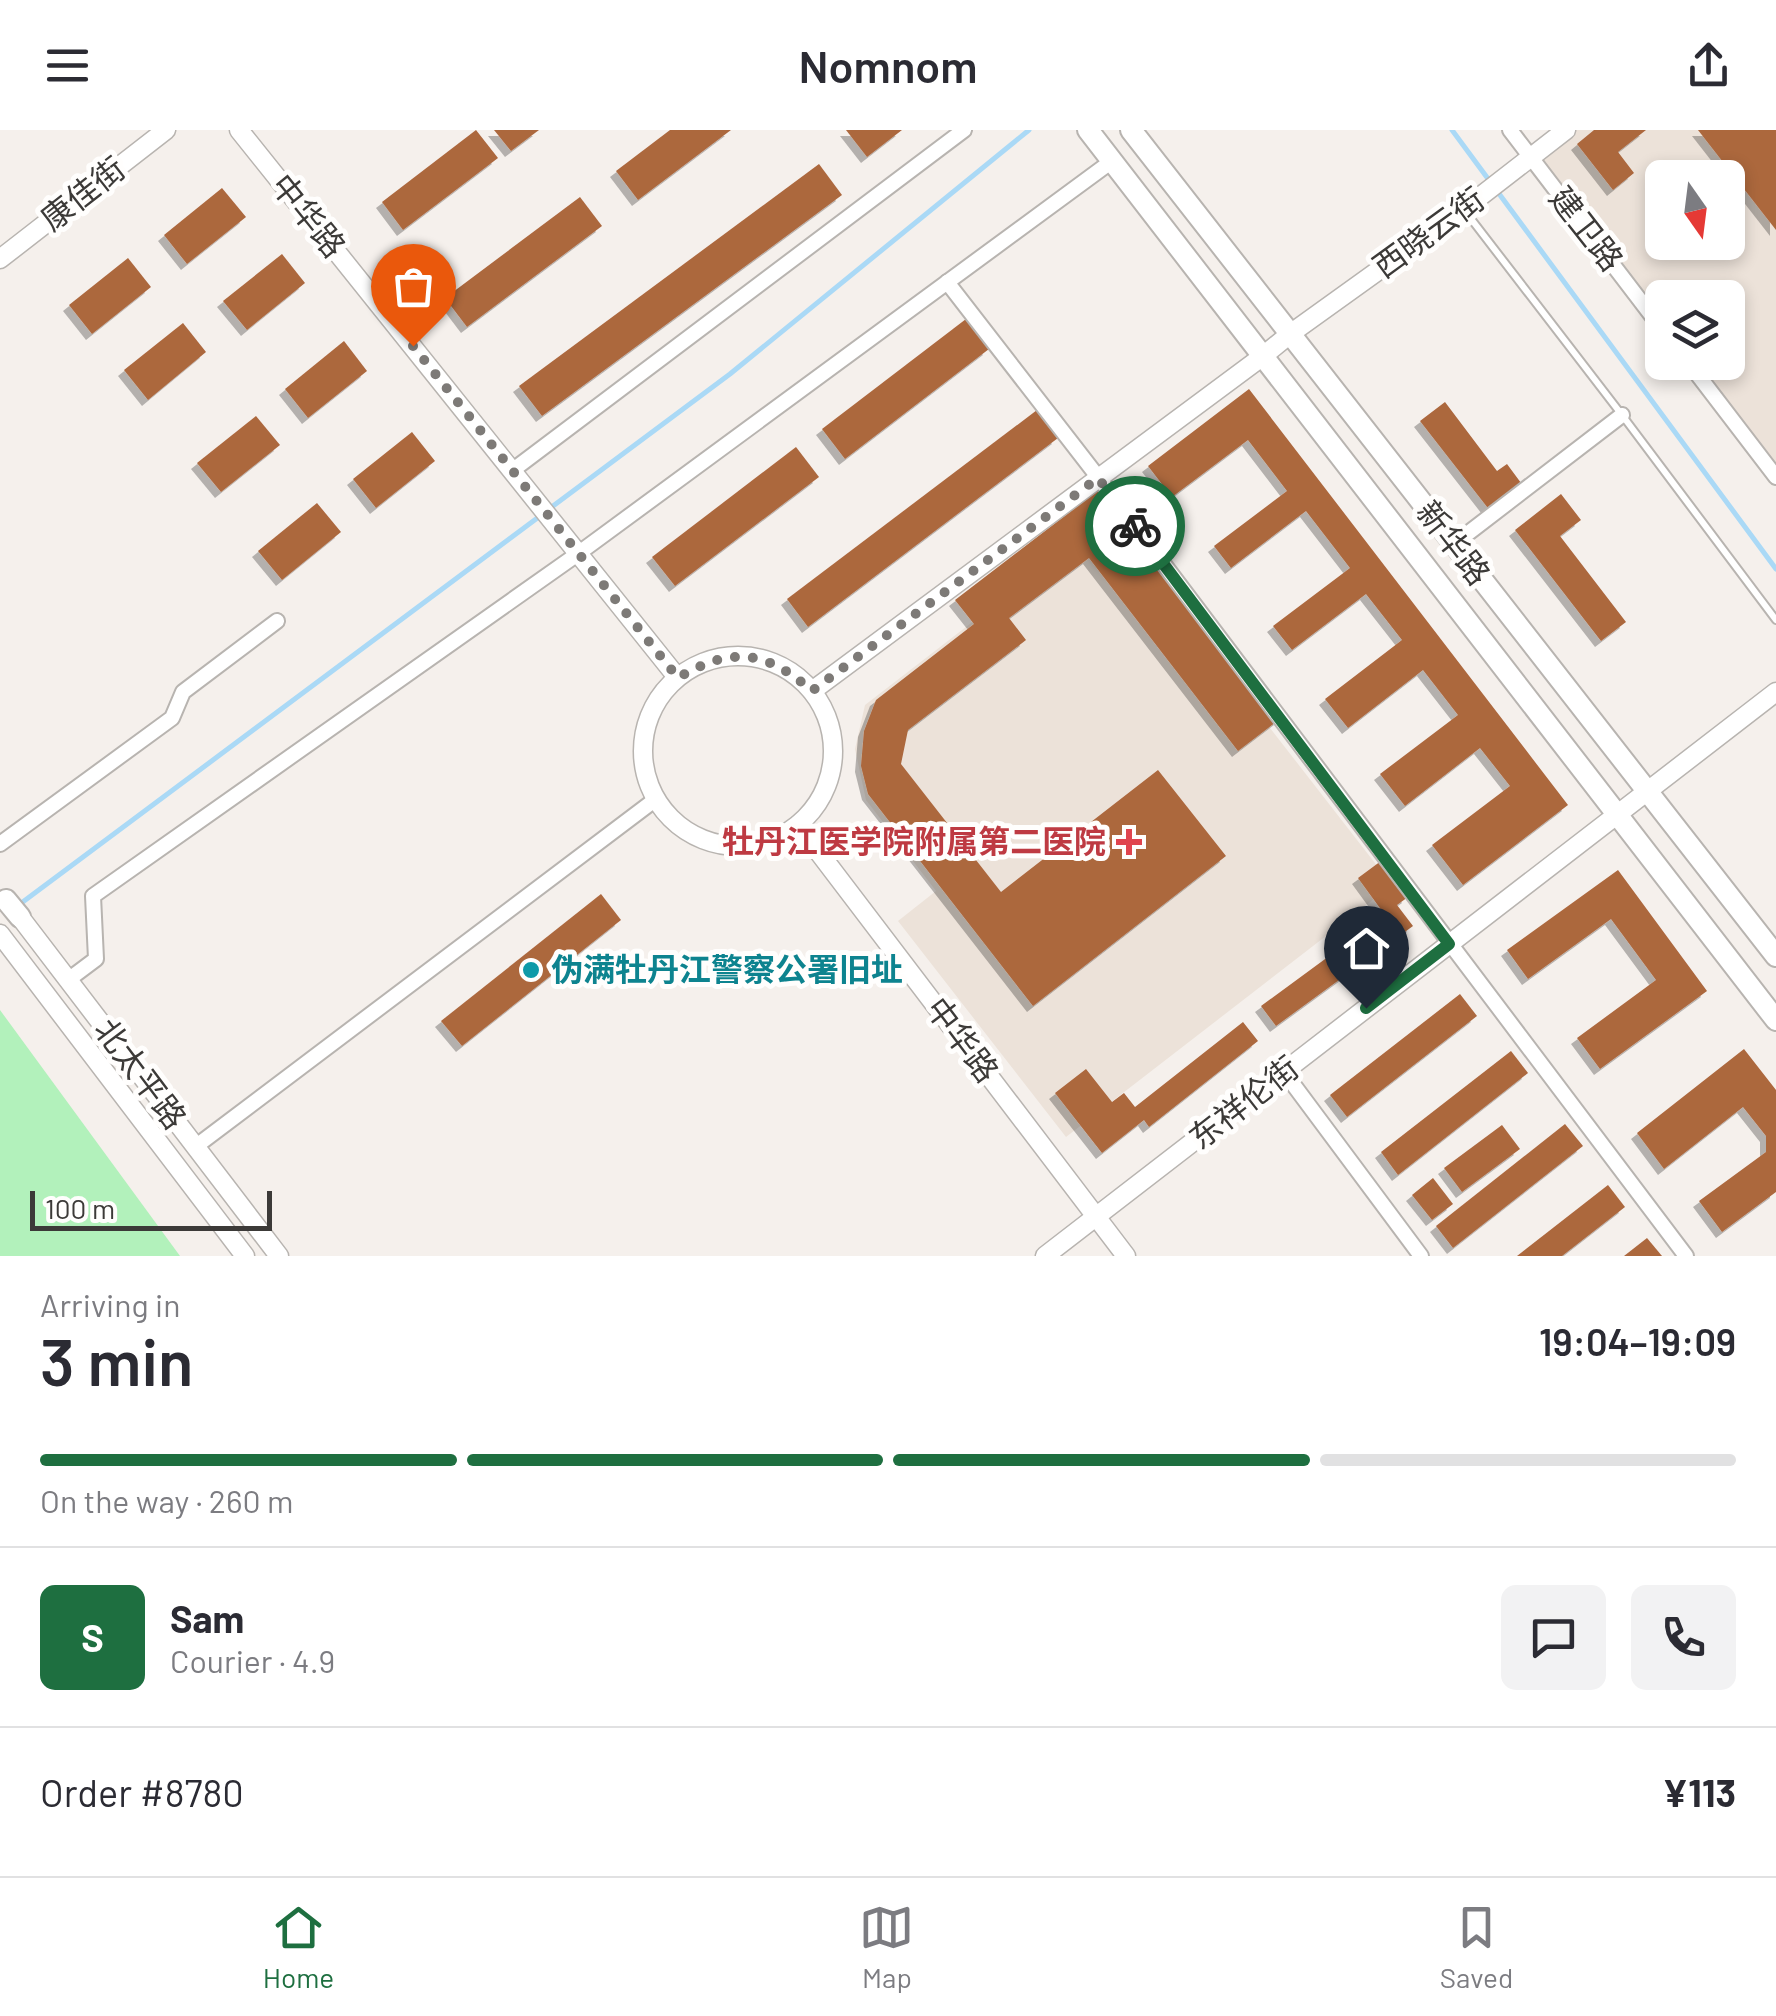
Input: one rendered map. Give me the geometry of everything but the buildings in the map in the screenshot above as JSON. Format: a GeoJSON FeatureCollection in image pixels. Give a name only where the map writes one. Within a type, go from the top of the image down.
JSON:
{"type":"FeatureCollection","features":[{"type":"Feature","properties":{"kind":"main road"},"geometry":{"type":"LineString","coordinates":[[1088,130],[1263,356],[1632,803],[1776,1020]]}},
{"type":"Feature","properties":{"kind":"main road","name":"新华路"},"geometry":{"type":"LineString","coordinates":[[1131,130],[1454,544],[1632,803],[1776,956]]}},
{"type":"Feature","properties":{"kind":"main road","name":"北太平路"},"geometry":{"type":"LineString","coordinates":[[3,896],[20,917]]}},
{"type":"Feature","properties":{"kind":"street","name":"康佳街"},"geometry":{"type":"LineString","coordinates":[[0,259],[166,130]]}},
{"type":"Feature","properties":{"kind":"street","name":"中华路"},"geometry":{"type":"LineString","coordinates":[[238,130],[678,678]]}},
{"type":"Feature","properties":{"kind":"street"},"geometry":{"type":"LineString","coordinates":[[513,470],[964,130]]}},
{"type":"Feature","properties":{"kind":"street","name":"建卫路"},"geometry":{"type":"LineString","coordinates":[[1510,130],[1645,307]]}},
{"type":"Feature","properties":{"kind":"street","name":"西晓云街"},"geometry":{"type":"LineString","coordinates":[[812,691],[1290,334],[1464,210],[1566,130]]}},
{"type":"Feature","properties":{"kind":"street"},"geometry":{"type":"LineString","coordinates":[[68,980],[96,958],[93,896],[578,553],[1112,161]]}},
{"type":"Feature","properties":{"kind":"street"},"geometry":{"type":"LineString","coordinates":[[947,282],[1686,1256]]}},
{"type":"Feature","properties":{"kind":"street"},"geometry":{"type":"LineString","coordinates":[[1702,380],[1776,477]]}},
{"type":"Feature","properties":{"kind":"street"},"geometry":{"type":"LineString","coordinates":[[1454,544],[1622,415]]}},
{"type":"Feature","properties":{"kind":"street"},"geometry":{"type":"LineString","coordinates":[[0,844],[172,718],[182,692],[277,621]]}},
{"type":"Feature","properties":{"kind":"street"},"geometry":{"type":"LineString","coordinates":[[733,656],[762,659],[790,671],[812,691],[827,717],[833,746],[830,776],[818,803],[798,825],[756,844],[710,842],[682,828],[660,806],[646,778],[642,751],[646,723],[658,698],[678,678],[703,662],[733,656]]}},
{"type":"Feature","properties":{"kind":"street","name":"东祥伦街"},"geometry":{"type":"LineString","coordinates":[[1045,1256],[1776,692]]}},
{"type":"Feature","properties":{"kind":"street"},"geometry":{"type":"LineString","coordinates":[[195,1146],[656,798]]}},
{"type":"Feature","properties":{"kind":"street","name":"中华路"},"geometry":{"type":"LineString","coordinates":[[798,825],[1126,1256]]}},
{"type":"Feature","properties":{"kind":"street","name":"北太平路"},"geometry":{"type":"LineString","coordinates":[[20,917],[279,1256]]}},
{"type":"Feature","properties":{"kind":"street","name":"北太平路"},"geometry":{"type":"LineString","coordinates":[[0,934],[244,1256]]}},
{"type":"Feature","properties":{"kind":"street"},"geometry":{"type":"LineString","coordinates":[[1284,1072],[1422,1256]]}},
{"type":"Feature","properties":{"kind":"lane"},"geometry":{"type":"LineString","coordinates":[[1464,210],[1776,620]]}},
{"type":"Feature","properties":{"kind":"shaded area"},"geometry":{"type":"Polygon","coordinates":[[[1571,130],[1776,130],[1776,473],[1704,380],[1745,380],[1745,280],[1645,280],[1645,304],[1534,159],[1571,130]]]}},
{"type":"Feature","properties":{"kind":"shaded area","name":"牡丹江医学院附属第二医院"},"geometry":{"type":"Polygon","coordinates":[[[1107,518],[1392,885],[1066,1137],[898,921],[936,891],[866,800],[855,749],[865,705],[1107,518]]]}},
{"type":"Feature","properties":{"kind":"green space"},"geometry":{"type":"Polygon","coordinates":[[[0,1010],[180,1256],[0,1256],[0,1010]]]}},
{"type":"Feature","properties":{"kind":"waterway"},"geometry":{"type":"LineString","coordinates":[[549,509],[730,374],[1029,130]]}},
{"type":"Feature","properties":{"kind":"waterway"},"geometry":{"type":"LineString","coordinates":[[1452,130],[1776,569]]}},
{"type":"Feature","properties":{"kind":"waterway"},"geometry":{"type":"LineString","coordinates":[[16,907],[540,516]]}},
{"type":"Feature","properties":{"kind":"way so far"},"geometry":{"type":"LineString","coordinates":[[413,346],[678,678],[703,662],[733,656],[762,659],[790,671],[812,691],[1098,478],[1135,526]]}},
{"type":"Feature","properties":{"kind":"place","name":"牡丹江医学院附属第二医院"},"geometry":{"type":"Point","coordinates":[1129,842]}},
{"type":"Feature","properties":{"kind":"place","name":"伪满牡丹江警察公署旧址"},"geometry":{"type":"Point","coordinates":[531,970]}},
{"type":"Feature","properties":{"kind":"route"},"geometry":{"type":"LineString","coordinates":[[1135,526],[1449,944],[1366,1008]]}}]}
